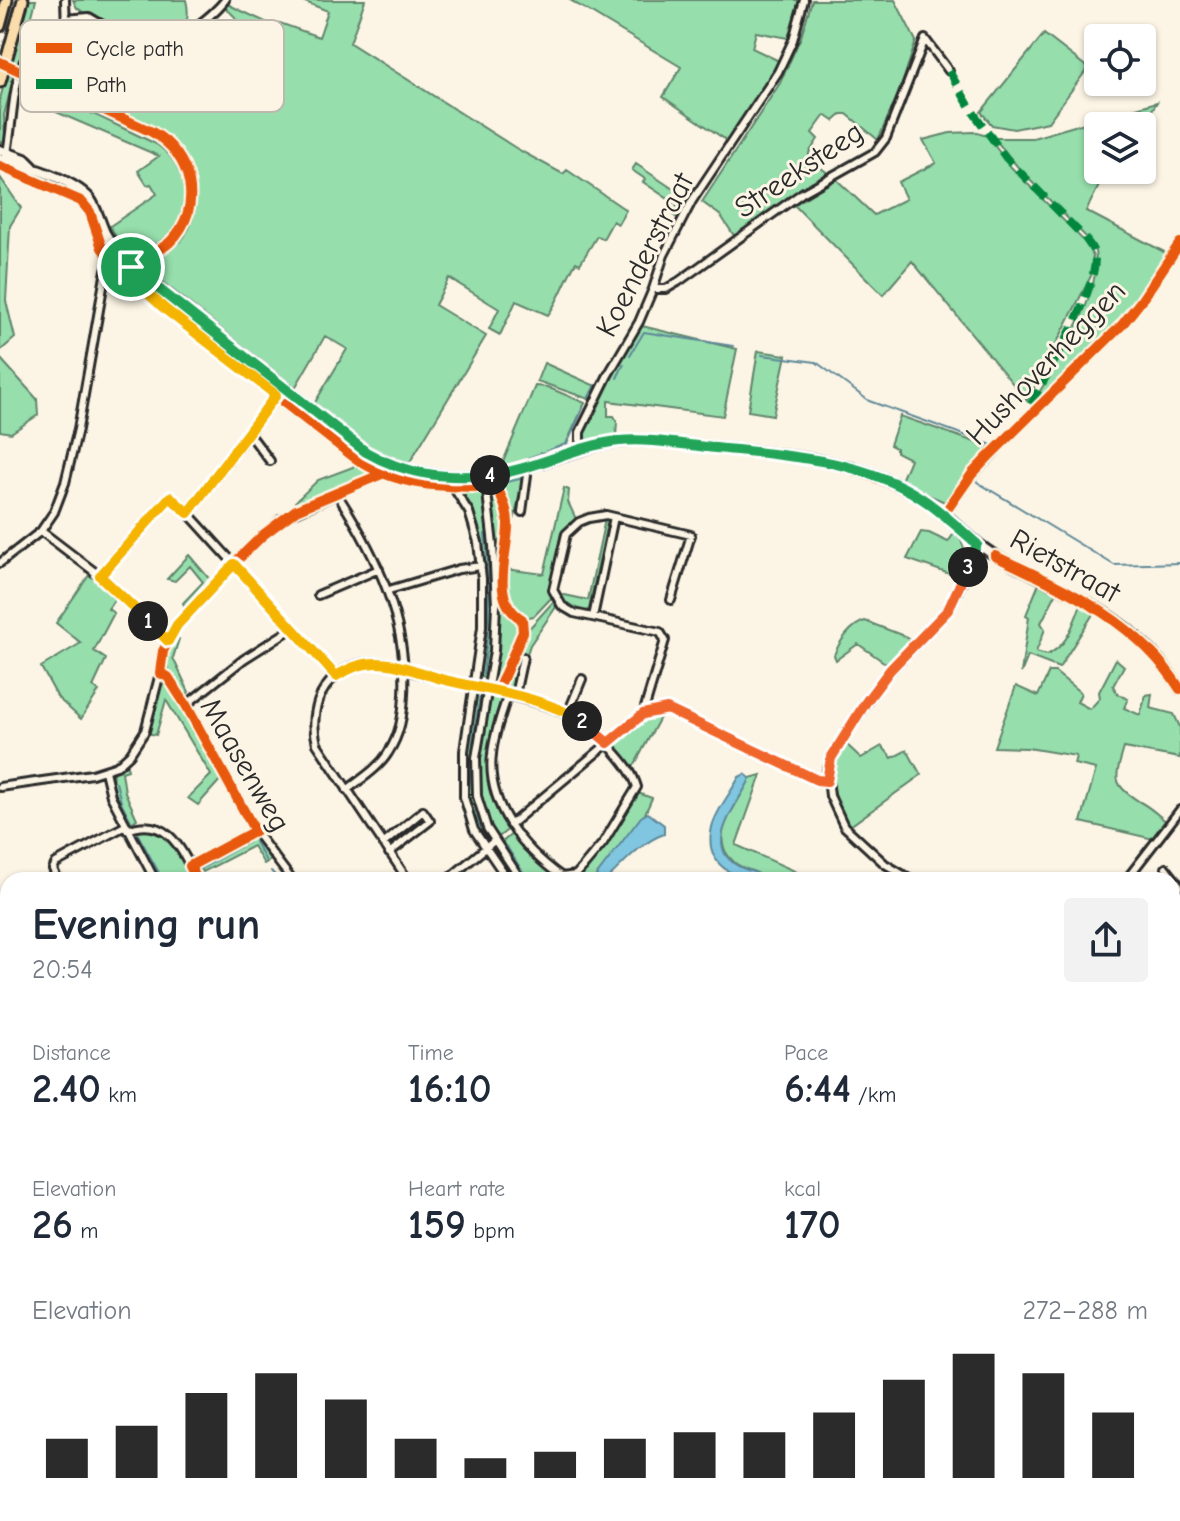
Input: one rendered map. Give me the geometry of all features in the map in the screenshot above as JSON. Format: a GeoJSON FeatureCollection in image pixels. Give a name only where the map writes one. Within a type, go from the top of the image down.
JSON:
{"type":"FeatureCollection","features":[{"type":"Feature","properties":{"kind":"main road"},"geometry":{"type":"LineString","coordinates":[[0,26],[7,0]]}},
{"type":"Feature","properties":{"kind":"main road"},"geometry":{"type":"LineString","coordinates":[[0,82],[23,0]]}},
{"type":"Feature","properties":{"kind":"street"},"geometry":{"type":"LineString","coordinates":[[65,0],[65,19],[89,17],[94,20]]}},
{"type":"Feature","properties":{"kind":"street"},"geometry":{"type":"LineString","coordinates":[[204,20],[225,0]]}},
{"type":"Feature","properties":{"kind":"street","name":"Koenderstraat"},"geometry":{"type":"LineString","coordinates":[[580,448],[578,438],[586,418],[639,322],[664,255],[692,201],[778,72],[793,40],[804,0]]}},
{"type":"Feature","properties":{"kind":"street","name":"Streeksteeg"},"geometry":{"type":"LineString","coordinates":[[653,289],[666,289],[678,282],[802,193],[875,152],[886,138],[925,39],[949,71]]}},
{"type":"Feature","properties":{"kind":"street"},"geometry":{"type":"LineString","coordinates":[[0,62],[20,72]]}},
{"type":"Feature","properties":{"kind":"street"},"geometry":{"type":"LineString","coordinates":[[3,155],[11,136],[11,109],[20,79]]}},
{"type":"Feature","properties":{"kind":"street"},"geometry":{"type":"LineString","coordinates":[[108,112],[166,140],[179,155],[190,187],[186,217],[171,241],[131,267]]}},
{"type":"Feature","properties":{"kind":"street","name":"Rietstraat"},"geometry":{"type":"LineString","coordinates":[[3,155],[25,159],[34,168],[88,197],[106,234],[131,267],[366,452],[387,464],[414,473],[453,478],[485,475],[525,467],[580,448],[637,440],[813,459],[899,486],[944,514],[977,544],[1093,605],[1143,642],[1166,666],[1180,689]]}},
{"type":"Feature","properties":{"kind":"street","name":"Hushoverheggen"},"geometry":{"type":"LineString","coordinates":[[944,514],[972,474],[1122,325],[1180,243]]}},
{"type":"Feature","properties":{"kind":"street"},"geometry":{"type":"LineString","coordinates":[[0,563],[41,531],[54,512],[65,483],[78,429],[106,270],[119,253]]}},
{"type":"Feature","properties":{"kind":"street"},"geometry":{"type":"LineString","coordinates":[[188,513],[283,387]]}},
{"type":"Feature","properties":{"kind":"street"},"geometry":{"type":"LineString","coordinates":[[248,432],[270,461]]}},
{"type":"Feature","properties":{"kind":"street"},"geometry":{"type":"LineString","coordinates":[[0,787],[105,771],[117,766],[130,754],[145,731],[163,651],[186,615],[281,519],[378,476],[387,464]]}},
{"type":"Feature","properties":{"kind":"street"},"geometry":{"type":"LineString","coordinates":[[522,512],[527,475],[525,467]]}},
{"type":"Feature","properties":{"kind":"street"},"geometry":{"type":"LineString","coordinates":[[485,475],[496,605],[494,651],[476,758],[477,796],[494,841],[515,872]]}},
{"type":"Feature","properties":{"kind":"street"},"geometry":{"type":"LineString","coordinates":[[453,478],[453,487],[469,512],[481,566],[482,627],[464,751],[464,797],[474,830],[502,872]]}},
{"type":"Feature","properties":{"kind":"street"},"geometry":{"type":"LineString","coordinates":[[337,494],[389,590],[405,669],[403,717],[395,741],[380,764],[347,790]]}},
{"type":"Feature","properties":{"kind":"street"},"geometry":{"type":"LineString","coordinates":[[100,576],[170,497],[336,676]]}},
{"type":"Feature","properties":{"kind":"street"},"geometry":{"type":"LineString","coordinates":[[510,825],[643,714],[664,636],[660,632],[574,613],[562,606],[553,590],[566,534],[579,522],[589,518],[614,517],[691,535],[671,600]]}},
{"type":"Feature","properties":{"kind":"street"},"geometry":{"type":"LineString","coordinates":[[593,617],[614,517]]}},
{"type":"Feature","properties":{"kind":"street"},"geometry":{"type":"LineString","coordinates":[[41,531],[100,576],[168,641]]}},
{"type":"Feature","properties":{"kind":"street"},"geometry":{"type":"LineString","coordinates":[[898,872],[885,864],[844,826],[830,796],[827,770],[836,749],[882,680],[948,610],[977,544]]}},
{"type":"Feature","properties":{"kind":"street"},"geometry":{"type":"LineString","coordinates":[[389,590],[459,569],[481,566]]}},
{"type":"Feature","properties":{"kind":"street"},"geometry":{"type":"LineString","coordinates":[[318,595],[379,569]]}},
{"type":"Feature","properties":{"kind":"street"},"geometry":{"type":"LineString","coordinates":[[186,705],[244,659],[293,628]]}},
{"type":"Feature","properties":{"kind":"street"},"geometry":{"type":"LineString","coordinates":[[523,657],[497,729],[492,755],[495,787],[510,825],[522,841],[556,872]]}},
{"type":"Feature","properties":{"kind":"street"},"geometry":{"type":"LineString","coordinates":[[402,872],[317,744],[314,731],[317,703],[324,686],[360,664],[393,664],[568,713],[608,743],[628,768],[637,787],[603,843],[580,872]]}},
{"type":"Feature","properties":{"kind":"street","name":"Maasenweg"},"geometry":{"type":"LineString","coordinates":[[160,673],[168,677],[186,705],[255,831],[286,872]]}},
{"type":"Feature","properties":{"kind":"street"},"geometry":{"type":"LineString","coordinates":[[568,713],[582,679]]}},
{"type":"Feature","properties":{"kind":"street"},"geometry":{"type":"LineString","coordinates":[[105,771],[111,796],[151,872]]}},
{"type":"Feature","properties":{"kind":"street"},"geometry":{"type":"LineString","coordinates":[[1132,872],[1180,810]]}},
{"type":"Feature","properties":{"kind":"street"},"geometry":{"type":"LineString","coordinates":[[383,844],[423,811],[430,821],[389,853]]}},
{"type":"Feature","properties":{"kind":"street"},"geometry":{"type":"LineString","coordinates":[[53,872],[56,863],[126,828],[139,826],[159,829],[178,843],[192,872]]}},
{"type":"Feature","properties":{"kind":"street"},"geometry":{"type":"LineString","coordinates":[[190,866],[255,831]]}},
{"type":"Feature","properties":{"kind":"street"},"geometry":{"type":"LineString","coordinates":[[456,872],[494,841]]}},
{"type":"Feature","properties":{"kind":"street"},"geometry":{"type":"LineString","coordinates":[[1166,868],[1169,872]]}},
{"type":"Feature","properties":{"kind":"green space"},"geometry":{"type":"Polygon","coordinates":[[[28,0],[36,0],[31,20],[22,20],[28,0]]]}},
{"type":"Feature","properties":{"kind":"green space"},"geometry":{"type":"Polygon","coordinates":[[[73,0],[186,0],[188,10],[187,20],[97,20],[77,8],[73,0]]]}},
{"type":"Feature","properties":{"kind":"green space"},"geometry":{"type":"Polygon","coordinates":[[[300,0],[365,0],[350,43],[519,150],[563,174],[567,170],[626,210],[618,224],[613,221],[603,239],[597,236],[580,264],[576,262],[548,315],[516,301],[500,335],[489,329],[499,309],[449,278],[435,305],[486,336],[408,465],[372,449],[314,404],[347,349],[325,336],[295,388],[145,268],[147,262],[184,237],[194,213],[194,187],[186,163],[171,142],[110,112],[284,112],[284,24],[319,37],[328,11],[300,0]]]}},
{"type":"Feature","properties":{"kind":"green space"},"geometry":{"type":"Polygon","coordinates":[[[570,0],[799,0],[788,38],[756,32],[752,48],[779,61],[729,142],[663,97],[681,67],[570,0]]]}},
{"type":"Feature","properties":{"kind":"green space"},"geometry":{"type":"Polygon","coordinates":[[[812,0],[895,0],[916,41],[900,90],[878,140],[847,114],[834,121],[825,115],[812,133],[818,139],[809,153],[809,159],[829,174],[735,237],[721,216],[702,202],[780,83],[801,37],[812,0]]]}},
{"type":"Feature","properties":{"kind":"green space"},"geometry":{"type":"Polygon","coordinates":[[[227,4],[261,20],[238,20],[224,6],[227,4]]]}},
{"type":"Feature","properties":{"kind":"green space"},"geometry":{"type":"Polygon","coordinates":[[[20,29],[20,60],[18,65],[11,61],[20,29]]]}},
{"type":"Feature","properties":{"kind":"green space"},"geometry":{"type":"Polygon","coordinates":[[[1044,34],[1084,65],[1084,73],[1048,122],[1014,129],[992,125],[981,112],[1044,34]]]}},
{"type":"Feature","properties":{"kind":"green space"},"geometry":{"type":"Polygon","coordinates":[[[7,73],[14,76],[4,115],[5,140],[0,144],[0,99],[7,73]]]}},
{"type":"Feature","properties":{"kind":"green space"},"geometry":{"type":"Polygon","coordinates":[[[1157,102],[1151,112],[1123,112],[1157,102]]]}},
{"type":"Feature","properties":{"kind":"green space"},"geometry":{"type":"Polygon","coordinates":[[[56,112],[89,112],[156,144],[174,163],[184,187],[182,213],[167,236],[133,252],[120,244],[110,226],[157,194],[138,171],[159,156],[56,112]]]}},
{"type":"Feature","properties":{"kind":"green space"},"geometry":{"type":"Polygon","coordinates":[[[1084,123],[1084,184],[1100,184],[1086,211],[1168,254],[1122,316],[1035,408],[1035,400],[1078,324],[1094,281],[1096,262],[1093,244],[1021,171],[994,138],[1033,138],[1084,123]]]}},
{"type":"Feature","properties":{"kind":"green space"},"geometry":{"type":"Polygon","coordinates":[[[974,132],[987,136],[1011,167],[1083,240],[1093,256],[1091,276],[1027,401],[912,261],[883,295],[794,205],[836,179],[874,215],[906,199],[898,182],[936,163],[923,140],[950,133],[974,132]]]}},
{"type":"Feature","properties":{"kind":"green space"},"geometry":{"type":"Polygon","coordinates":[[[636,164],[691,201],[679,219],[673,215],[677,205],[643,182],[645,179],[632,170],[636,164]]]}},
{"type":"Feature","properties":{"kind":"green space"},"geometry":{"type":"Polygon","coordinates":[[[0,177],[21,208],[10,226],[6,301],[15,338],[0,351],[0,177]]]}},
{"type":"Feature","properties":{"kind":"green space"},"geometry":{"type":"Polygon","coordinates":[[[642,326],[737,349],[723,416],[608,401],[608,416],[614,416],[617,421],[616,438],[585,440],[583,433],[597,400],[642,326]]]}},
{"type":"Feature","properties":{"kind":"green space"},"geometry":{"type":"Polygon","coordinates":[[[758,351],[786,355],[773,415],[748,411],[758,351]]]}},
{"type":"Feature","properties":{"kind":"green space"},"geometry":{"type":"Polygon","coordinates":[[[0,358],[37,399],[38,415],[11,433],[0,431],[0,358]]]}},
{"type":"Feature","properties":{"kind":"green space"},"geometry":{"type":"Polygon","coordinates":[[[544,363],[600,388],[589,399],[537,381],[544,363]]]}},
{"type":"Feature","properties":{"kind":"green space"},"geometry":{"type":"Polygon","coordinates":[[[535,386],[547,387],[585,403],[566,444],[500,469],[535,386]]]}},
{"type":"Feature","properties":{"kind":"green space"},"geometry":{"type":"Polygon","coordinates":[[[900,416],[992,448],[945,502],[900,483],[910,459],[890,445],[900,416]]]}},
{"type":"Feature","properties":{"kind":"green space"},"geometry":{"type":"Polygon","coordinates":[[[355,463],[375,474],[298,506],[295,502],[318,480],[353,467],[355,463]]]}},
{"type":"Feature","properties":{"kind":"green space"},"geometry":{"type":"Polygon","coordinates":[[[524,475],[507,553],[510,513],[499,486],[500,479],[524,475]]]}},
{"type":"Feature","properties":{"kind":"green space"},"geometry":{"type":"Polygon","coordinates":[[[564,488],[569,490],[568,502],[576,519],[565,533],[561,533],[552,576],[553,596],[534,616],[523,618],[510,602],[504,569],[544,574],[564,488]]]}},
{"type":"Feature","properties":{"kind":"green space"},"geometry":{"type":"Polygon","coordinates":[[[458,490],[484,490],[494,611],[490,659],[485,678],[480,677],[479,673],[485,602],[483,556],[470,512],[458,490]]]}},
{"type":"Feature","properties":{"kind":"green space"},"geometry":{"type":"Polygon","coordinates":[[[496,490],[504,519],[500,565],[502,591],[522,630],[495,687],[492,681],[497,586],[489,491],[496,490]]]}},
{"type":"Feature","properties":{"kind":"green space"},"geometry":{"type":"Polygon","coordinates":[[[605,519],[608,519],[589,609],[584,613],[567,606],[560,594],[588,600],[605,519]]]}},
{"type":"Feature","properties":{"kind":"green space"},"geometry":{"type":"Polygon","coordinates":[[[957,529],[966,554],[958,577],[907,559],[921,532],[948,542],[957,529]]]}},
{"type":"Feature","properties":{"kind":"green space"},"geometry":{"type":"Polygon","coordinates":[[[189,555],[212,582],[186,609],[183,603],[203,582],[190,566],[175,581],[167,579],[189,555]]]}},
{"type":"Feature","properties":{"kind":"green space"},"geometry":{"type":"Polygon","coordinates":[[[89,575],[116,597],[108,609],[114,613],[94,651],[106,659],[93,687],[99,691],[81,719],[58,698],[41,667],[81,643],[56,623],[89,575]]]}},
{"type":"Feature","properties":{"kind":"green space"},"geometry":{"type":"Polygon","coordinates":[[[1040,581],[1058,590],[1041,623],[1045,629],[1036,652],[1047,655],[1061,645],[1082,603],[1095,611],[1059,668],[1028,656],[1021,673],[1029,617],[1026,615],[1040,581]]]}},
{"type":"Feature","properties":{"kind":"green space"},"geometry":{"type":"Polygon","coordinates":[[[553,602],[556,607],[527,654],[522,654],[514,689],[502,690],[525,633],[553,602]]]}},
{"type":"Feature","properties":{"kind":"green space"},"geometry":{"type":"Polygon","coordinates":[[[865,621],[907,637],[911,642],[888,665],[858,644],[836,660],[834,655],[842,640],[850,630],[865,621]]]}},
{"type":"Feature","properties":{"kind":"green space"},"geometry":{"type":"Polygon","coordinates":[[[174,636],[179,639],[173,658],[189,692],[186,696],[182,695],[168,667],[167,654],[174,636]]]}},
{"type":"Feature","properties":{"kind":"green space"},"geometry":{"type":"Polygon","coordinates":[[[1116,659],[1124,666],[1113,686],[1118,694],[1128,699],[1124,708],[1140,715],[1146,695],[1152,694],[1150,708],[1174,714],[1180,727],[1180,758],[1124,748],[1117,774],[1124,790],[1167,822],[1153,839],[1081,822],[1096,769],[1074,764],[1076,756],[1028,748],[994,747],[1016,686],[1038,696],[1049,672],[1055,672],[1081,693],[1077,702],[1090,709],[1100,698],[1099,692],[1116,659]]]}},
{"type":"Feature","properties":{"kind":"green space"},"geometry":{"type":"Polygon","coordinates":[[[161,682],[169,687],[221,779],[198,805],[188,798],[211,775],[166,700],[156,735],[147,733],[161,682]]]}},
{"type":"Feature","properties":{"kind":"green space"},"geometry":{"type":"Polygon","coordinates":[[[477,694],[482,694],[483,704],[475,770],[478,802],[488,835],[485,840],[474,823],[467,788],[468,754],[477,694]]]}},
{"type":"Feature","properties":{"kind":"green space"},"geometry":{"type":"Polygon","coordinates":[[[491,694],[500,696],[502,700],[492,736],[489,770],[510,828],[496,839],[479,791],[481,745],[491,694]]]}},
{"type":"Feature","properties":{"kind":"green space"},"geometry":{"type":"Polygon","coordinates":[[[663,712],[631,767],[615,741],[645,715],[663,712]]]}},
{"type":"Feature","properties":{"kind":"green space"},"geometry":{"type":"Polygon","coordinates":[[[845,743],[861,758],[882,746],[892,758],[907,750],[921,775],[850,826],[838,806],[834,785],[836,764],[845,743]]]}},
{"type":"Feature","properties":{"kind":"green space"},"geometry":{"type":"Polygon","coordinates":[[[126,763],[128,770],[122,772],[125,792],[137,819],[128,825],[116,800],[112,779],[113,772],[126,763]]]}},
{"type":"Feature","properties":{"kind":"green space"},"geometry":{"type":"Polygon","coordinates":[[[761,775],[736,845],[797,872],[754,872],[738,865],[726,852],[722,842],[723,831],[750,778],[761,775]]]}},
{"type":"Feature","properties":{"kind":"green space"},"geometry":{"type":"Polygon","coordinates":[[[638,793],[652,798],[645,814],[599,872],[583,872],[638,793]]]}},
{"type":"Feature","properties":{"kind":"green space"},"geometry":{"type":"Polygon","coordinates":[[[141,830],[162,836],[178,850],[188,872],[154,872],[133,834],[141,830]]]}},
{"type":"Feature","properties":{"kind":"green space"},"geometry":{"type":"Polygon","coordinates":[[[513,833],[550,872],[519,872],[500,844],[513,833]]]}},
{"type":"Feature","properties":{"kind":"green space"},"geometry":{"type":"Polygon","coordinates":[[[252,836],[271,860],[264,864],[253,846],[203,872],[199,865],[252,836]]]}},
{"type":"Feature","properties":{"kind":"water"},"geometry":{"type":"Polygon","coordinates":[[[745,774],[750,778],[725,826],[723,848],[728,858],[738,866],[753,872],[730,872],[724,868],[712,851],[710,840],[714,821],[739,777],[745,774]]]}},
{"type":"Feature","properties":{"kind":"water"},"geometry":{"type":"Polygon","coordinates":[[[648,813],[664,825],[664,834],[640,848],[614,872],[599,872],[641,817],[648,813]]]}},
{"type":"Feature","properties":{"kind":"waterway"},"geometry":{"type":"LineString","coordinates":[[168,305],[213,340]]}},
{"type":"Feature","properties":{"kind":"waterway"},"geometry":{"type":"LineString","coordinates":[[630,355],[644,332],[733,346]]}},
{"type":"Feature","properties":{"kind":"waterway"},"geometry":{"type":"LineString","coordinates":[[226,351],[272,387]]}},
{"type":"Feature","properties":{"kind":"waterway"},"geometry":{"type":"LineString","coordinates":[[762,355],[816,362],[869,401],[992,445]]}},
{"type":"Feature","properties":{"kind":"waterway"},"geometry":{"type":"LineString","coordinates":[[617,378],[624,364]]}},
{"type":"Feature","properties":{"kind":"waterway"},"geometry":{"type":"LineString","coordinates":[[589,397],[595,385]]}},
{"type":"Feature","properties":{"kind":"waterway"},"geometry":{"type":"LineString","coordinates":[[284,397],[325,429]]}},
{"type":"Feature","properties":{"kind":"waterway"},"geometry":{"type":"LineString","coordinates":[[525,459],[567,444],[583,408]]}},
{"type":"Feature","properties":{"kind":"waterway"},"geometry":{"type":"LineString","coordinates":[[337,439],[378,467]]}},
{"type":"Feature","properties":{"kind":"waterway"},"geometry":{"type":"LineString","coordinates":[[1000,454],[976,479],[977,482],[1114,565],[1180,563]]}},
{"type":"Feature","properties":{"kind":"waterway"},"geometry":{"type":"LineString","coordinates":[[396,474],[429,481]]}},
{"type":"Feature","properties":{"kind":"waterway"},"geometry":{"type":"LineString","coordinates":[[332,488],[360,478]]}},
{"type":"Feature","properties":{"kind":"waterway"},"geometry":{"type":"LineString","coordinates":[[506,482],[520,479]]}},
{"type":"Feature","properties":{"kind":"waterway"},"geometry":{"type":"LineString","coordinates":[[275,518],[290,508]]}},
{"type":"Feature","properties":{"kind":"waterway"},"geometry":{"type":"LineString","coordinates":[[239,552],[261,530]]}},
{"type":"Feature","properties":{"kind":"waterway"},"geometry":{"type":"LineString","coordinates":[[483,675],[489,604],[485,534]]}},
{"type":"Feature","properties":{"kind":"waterway"},"geometry":{"type":"LineString","coordinates":[[480,697],[471,783],[484,836]]}},
{"type":"Feature","properties":{"kind":"waterway"},"geometry":{"type":"LineString","coordinates":[[116,782],[121,802],[132,823]]}},
{"type":"Feature","properties":{"kind":"waterway"},"geometry":{"type":"LineString","coordinates":[[137,833],[159,872]]}},
{"type":"Feature","properties":{"kind":"waterway"},"geometry":{"type":"LineString","coordinates":[[201,869],[249,842]]}},
{"type":"Feature","properties":{"kind":"waterway"},"geometry":{"type":"LineString","coordinates":[[255,842],[266,861]]}},
{"type":"Feature","properties":{"kind":"waterway"},"geometry":{"type":"LineString","coordinates":[[507,847],[523,872]]}},
{"type":"Feature","properties":{"kind":"marked path"},"geometry":{"type":"LineString","coordinates":[[949,71],[971,109],[1006,158],[1084,237],[1095,256],[1093,274],[1079,313],[1029,408]]}},
{"type":"Feature","properties":{"kind":"cycle path"},"geometry":{"type":"LineString","coordinates":[[0,62],[20,71]]}},
{"type":"Feature","properties":{"kind":"cycle path"},"geometry":{"type":"LineString","coordinates":[[109,112],[166,142],[177,154],[189,182],[188,214],[181,228],[170,242],[123,272]]}},
{"type":"Feature","properties":{"kind":"cycle path"},"geometry":{"type":"LineString","coordinates":[[0,166],[81,201],[90,212],[102,248],[116,266],[205,341],[354,457],[387,475],[440,486],[497,487],[497,474],[589,446],[644,441],[775,455],[833,465],[889,483],[944,514],[972,474],[1122,325],[1180,243]]}},
{"type":"Feature","properties":{"kind":"cycle path"},"geometry":{"type":"LineString","coordinates":[[193,872],[190,866],[255,831],[186,705],[168,677],[160,673],[163,651],[177,625],[263,535],[296,510],[382,474]]}},
{"type":"Feature","properties":{"kind":"cycle path"},"geometry":{"type":"LineString","coordinates":[[497,487],[508,518],[503,588],[512,611],[522,619],[523,632],[497,692]]}},
{"type":"Feature","properties":{"kind":"cycle path"},"geometry":{"type":"LineString","coordinates":[[995,556],[1098,609],[1143,644],[1180,689]]}},
{"type":"Feature","properties":{"kind":"cycle path"},"geometry":{"type":"LineString","coordinates":[[643,714],[667,709],[817,780],[827,781]]}},
{"type":"Feature","properties":{"kind":"route"},"geometry":{"type":"LineString","coordinates":[[131,267],[366,452],[387,464],[414,473],[453,478],[497,474],[580,448],[637,440],[813,459],[858,471],[919,496],[977,544],[956,599],[939,623],[890,670],[866,702],[831,758],[827,781],[817,780],[667,709],[643,714],[608,743],[585,723],[537,701],[487,691],[393,664],[360,664],[336,676],[234,564],[177,625],[168,641],[100,576],[170,497],[188,513],[276,395],[165,309],[131,278],[131,267]]}}]}
